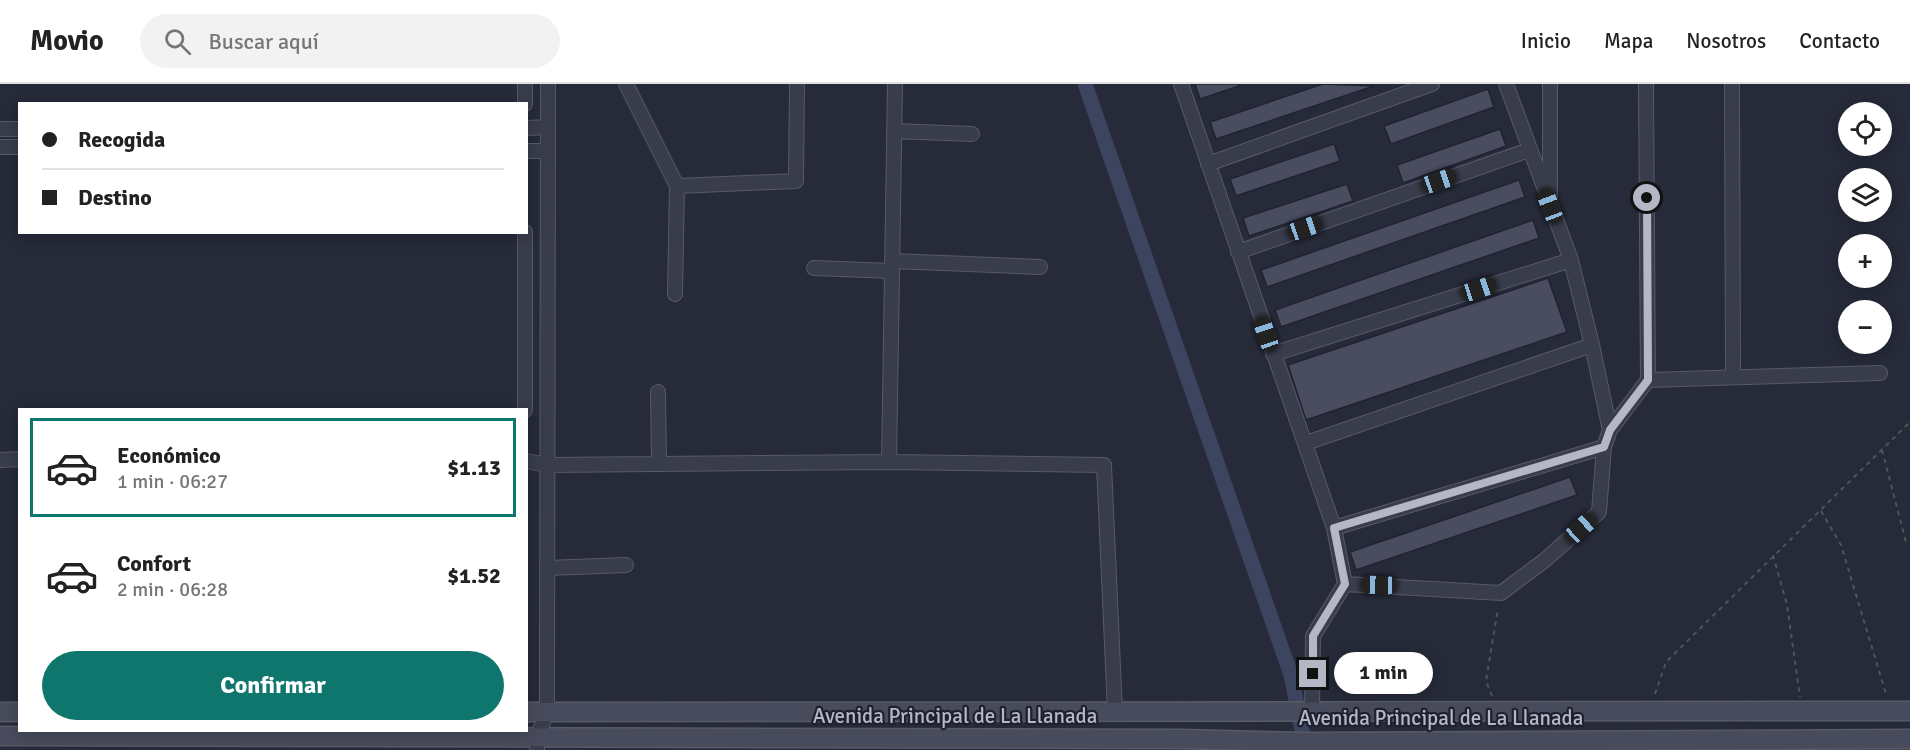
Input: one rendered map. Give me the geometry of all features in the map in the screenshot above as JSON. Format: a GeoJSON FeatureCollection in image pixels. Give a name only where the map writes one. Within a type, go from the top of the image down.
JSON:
{"type":"FeatureCollection","features":[{"type":"Feature","properties":{"kind":"main road"},"geometry":{"type":"LineString","coordinates":[[1155,711],[1172,723],[1181,739]]}},
{"type":"Feature","properties":{"kind":"main road"},"geometry":{"type":"LineString","coordinates":[[1181,739],[1184,723],[1199,711]]}},
{"type":"Feature","properties":{"kind":"main road","name":"Avenida Principal de La Llanada"},"geometry":{"type":"LineString","coordinates":[[528,714],[1910,711]]}},
{"type":"Feature","properties":{"kind":"main road"},"geometry":{"type":"LineString","coordinates":[[0,712],[18,712]]}},
{"type":"Feature","properties":{"kind":"main road","name":"Avenida Principal de La Llanada"},"geometry":{"type":"LineString","coordinates":[[0,736],[537,744],[1181,739],[1305,742],[1898,742]]}},
{"type":"Feature","properties":{"kind":"street"},"geometry":{"type":"LineString","coordinates":[[525,84],[525,102]]}},
{"type":"Feature","properties":{"kind":"street"},"geometry":{"type":"LineString","coordinates":[[537,744],[547,712],[548,84]]}},
{"type":"Feature","properties":{"kind":"street"},"geometry":{"type":"LineString","coordinates":[[626,84],[677,186],[675,294]]}},
{"type":"Feature","properties":{"kind":"street"},"geometry":{"type":"LineString","coordinates":[[677,186],[796,181],[797,84]]}},
{"type":"Feature","properties":{"kind":"street"},"geometry":{"type":"LineString","coordinates":[[889,462],[895,84]]}},
{"type":"Feature","properties":{"kind":"street"},"geometry":{"type":"LineString","coordinates":[[1181,84],[1334,528],[1345,584],[1313,636],[1312,711]]}},
{"type":"Feature","properties":{"kind":"street"},"geometry":{"type":"LineString","coordinates":[[1208,164],[1432,84]]}},
{"type":"Feature","properties":{"kind":"street"},"geometry":{"type":"LineString","coordinates":[[1506,84],[1571,260],[1610,430]]}},
{"type":"Feature","properties":{"kind":"street"},"geometry":{"type":"LineString","coordinates":[[1550,84],[1550,206]]}},
{"type":"Feature","properties":{"kind":"street"},"geometry":{"type":"LineString","coordinates":[[1345,584],[1501,593],[1545,560],[1599,512],[1604,447],[1610,430],[1648,380],[1646,84]]}},
{"type":"Feature","properties":{"kind":"street"},"geometry":{"type":"LineString","coordinates":[[1732,84],[1733,376]]}},
{"type":"Feature","properties":{"kind":"street"},"geometry":{"type":"LineString","coordinates":[[528,128],[548,128]]}},
{"type":"Feature","properties":{"kind":"street"},"geometry":{"type":"LineString","coordinates":[[0,129],[18,129]]}},
{"type":"Feature","properties":{"kind":"street"},"geometry":{"type":"LineString","coordinates":[[894,131],[972,134]]}},
{"type":"Feature","properties":{"kind":"street"},"geometry":{"type":"LineString","coordinates":[[0,147],[18,147]]}},
{"type":"Feature","properties":{"kind":"street"},"geometry":{"type":"LineString","coordinates":[[1238,252],[1529,150]]}},
{"type":"Feature","properties":{"kind":"street"},"geometry":{"type":"LineString","coordinates":[[528,151],[548,151]]}},
{"type":"Feature","properties":{"kind":"street"},"geometry":{"type":"LineString","coordinates":[[525,234],[525,408]]}},
{"type":"Feature","properties":{"kind":"street"},"geometry":{"type":"LineString","coordinates":[[1273,354],[1571,260]]}},
{"type":"Feature","properties":{"kind":"street"},"geometry":{"type":"LineString","coordinates":[[814,268],[1040,267]]}},
{"type":"Feature","properties":{"kind":"street"},"geometry":{"type":"LineString","coordinates":[[1306,443],[1592,345]]}},
{"type":"Feature","properties":{"kind":"street"},"geometry":{"type":"LineString","coordinates":[[1648,380],[1880,373]]}},
{"type":"Feature","properties":{"kind":"street"},"geometry":{"type":"LineString","coordinates":[[658,392],[659,464]]}},
{"type":"Feature","properties":{"kind":"street"},"geometry":{"type":"LineString","coordinates":[[1334,528],[1604,447]]}},
{"type":"Feature","properties":{"kind":"street"},"geometry":{"type":"LineString","coordinates":[[0,460],[18,459]]}},
{"type":"Feature","properties":{"kind":"street"},"geometry":{"type":"LineString","coordinates":[[528,461],[547,465],[889,462],[1104,465],[1115,711]]}},
{"type":"Feature","properties":{"kind":"street"},"geometry":{"type":"LineString","coordinates":[[547,568],[626,565]]}},
{"type":"Feature","properties":{"kind":"street"},"geometry":{"type":"LineString","coordinates":[[528,719],[537,744]]}},
{"type":"Feature","properties":{"kind":"path"},"geometry":{"type":"LineString","coordinates":[[1650,711],[1666,662],[1910,422]]}},
{"type":"Feature","properties":{"kind":"path"},"geometry":{"type":"LineString","coordinates":[[1882,450],[1906,542],[1910,541]]}},
{"type":"Feature","properties":{"kind":"path"},"geometry":{"type":"LineString","coordinates":[[1821,511],[1841,545],[1891,711]]}},
{"type":"Feature","properties":{"kind":"path"},"geometry":{"type":"LineString","coordinates":[[1773,555],[1787,605],[1802,711]]}},
{"type":"Feature","properties":{"kind":"path"},"geometry":{"type":"LineString","coordinates":[[1497,711],[1486,681],[1501,593]]}},
{"type":"Feature","properties":{"kind":"building"},"geometry":{"type":"Polygon","coordinates":[[[1195,84],[1239,84],[1239,86],[1200,99],[1195,84]]]}},
{"type":"Feature","properties":{"kind":"building"},"geometry":{"type":"Polygon","coordinates":[[[1323,84],[1374,86],[1216,139],[1210,122],[1323,84]]]}},
{"type":"Feature","properties":{"kind":"building"},"geometry":{"type":"Polygon","coordinates":[[[1488,89],[1494,107],[1391,144],[1384,126],[1488,89]]]}},
{"type":"Feature","properties":{"kind":"building"},"geometry":{"type":"Polygon","coordinates":[[[1500,129],[1506,146],[1403,183],[1397,165],[1500,129]]]}},
{"type":"Feature","properties":{"kind":"building"},"geometry":{"type":"Polygon","coordinates":[[[1334,144],[1340,161],[1236,196],[1230,179],[1334,144]]]}},
{"type":"Feature","properties":{"kind":"building"},"geometry":{"type":"Polygon","coordinates":[[[1519,180],[1525,197],[1267,287],[1261,270],[1519,180]]]}},
{"type":"Feature","properties":{"kind":"building"},"geometry":{"type":"Polygon","coordinates":[[[1347,184],[1353,201],[1249,236],[1243,218],[1347,184]]]}},
{"type":"Feature","properties":{"kind":"building"},"geometry":{"type":"Polygon","coordinates":[[[1533,220],[1539,238],[1281,327],[1275,310],[1533,220]]]}},
{"type":"Feature","properties":{"kind":"building"},"geometry":{"type":"Polygon","coordinates":[[[1548,278],[1567,332],[1306,420],[1288,365],[1548,278]]]}},
{"type":"Feature","properties":{"kind":"building"},"geometry":{"type":"Polygon","coordinates":[[[1570,477],[1577,495],[1356,570],[1350,552],[1570,477]]]}},
{"type":"Feature","properties":{"kind":"waterway"},"geometry":{"type":"LineString","coordinates":[[1085,84],[1291,675],[1306,750]]}},
{"type":"Feature","properties":{"kind":"route"},"geometry":{"type":"LineString","coordinates":[[1313,674],[1313,636],[1345,584],[1334,528],[1604,447],[1610,430],[1648,380],[1647,198]]}}]}
